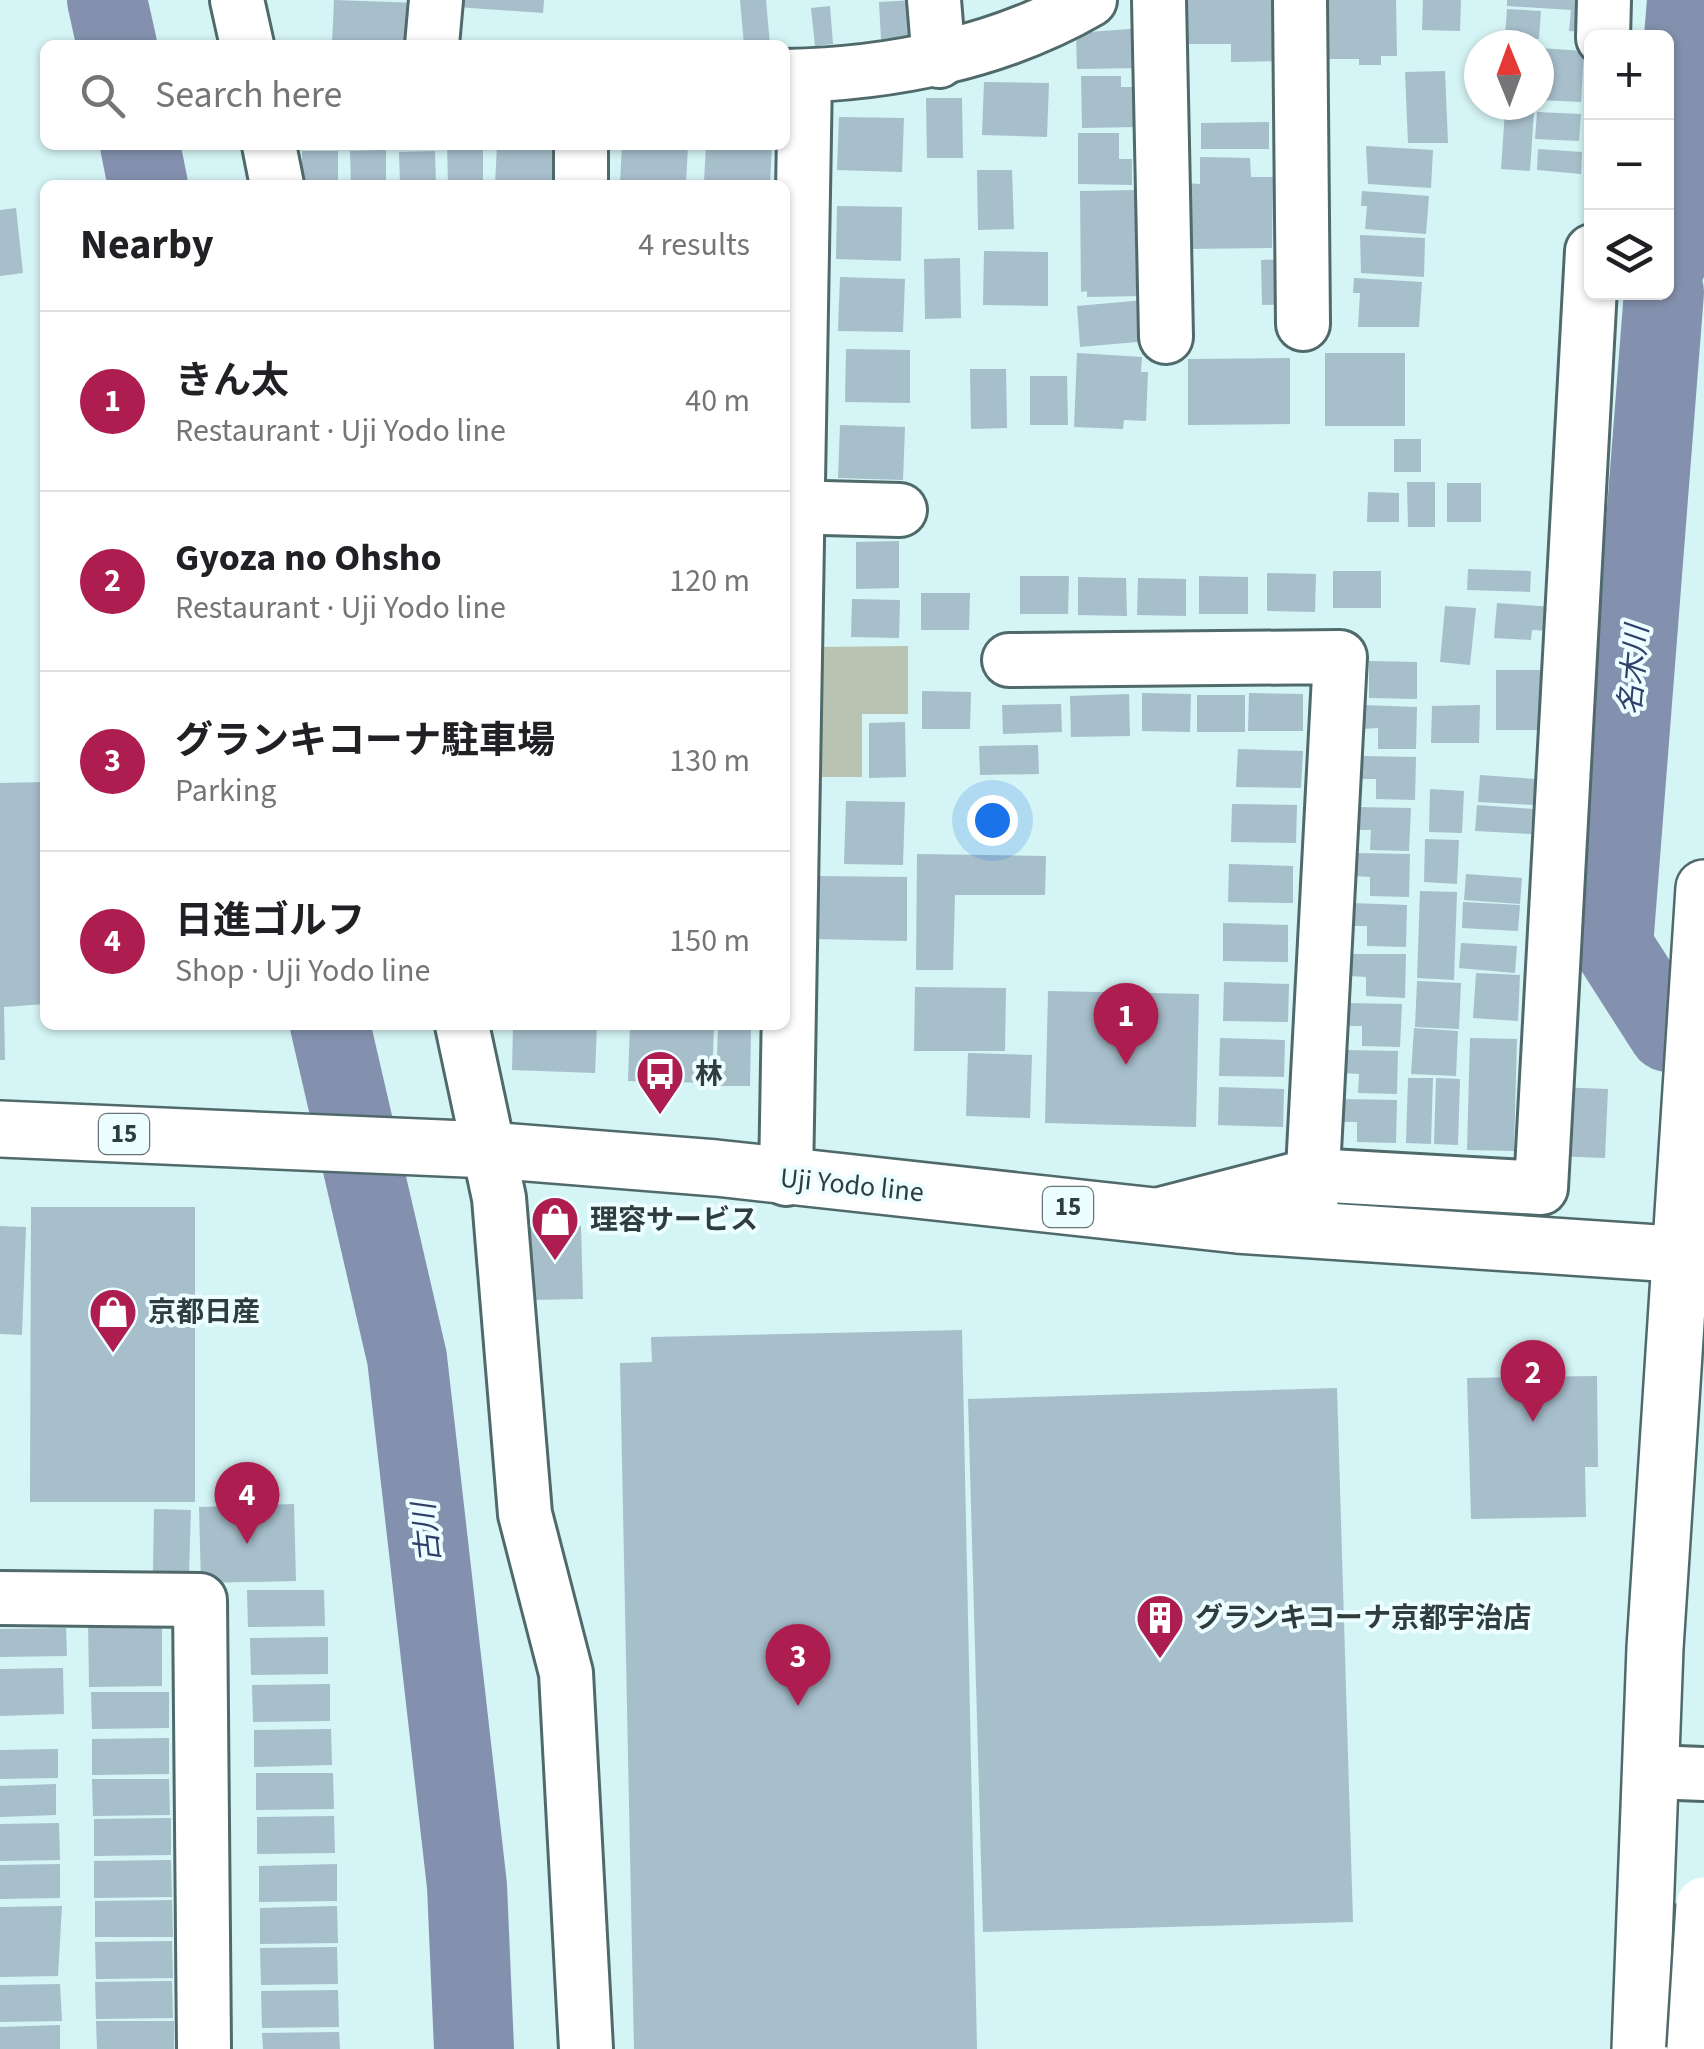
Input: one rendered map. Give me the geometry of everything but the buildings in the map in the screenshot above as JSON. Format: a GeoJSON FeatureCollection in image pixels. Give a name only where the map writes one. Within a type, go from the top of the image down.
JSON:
{"type":"FeatureCollection","features":[{"type":"Feature","properties":{"kind":"main road"},"geometry":{"type":"LineString","coordinates":[[1641,2037],[1650,1772],[1692,1255],[1704,888]]}},
{"type":"Feature","properties":{"kind":"main road","name":"Uji Yodo line"},"geometry":{"type":"LineString","coordinates":[[0,1129],[473,1150],[716,1168],[786,1179],[1310,1231],[1692,1255]]}},
{"type":"Feature","properties":{"kind":"main road"},"geometry":{"type":"LineString","coordinates":[[1695,2049],[1704,1905]]}},
{"type":"Feature","properties":{"kind":"street"},"geometry":{"type":"LineString","coordinates":[[236,0],[246,40]]}},
{"type":"Feature","properties":{"kind":"street"},"geometry":{"type":"LineString","coordinates":[[432,40],[436,0]]}},
{"type":"Feature","properties":{"kind":"street"},"geometry":{"type":"LineString","coordinates":[[934,0],[939,61]]}},
{"type":"Feature","properties":{"kind":"street"},"geometry":{"type":"LineString","coordinates":[[790,708],[795,76],[939,61],[1056,20],[1090,0]]}},
{"type":"Feature","properties":{"kind":"street"},"geometry":{"type":"LineString","coordinates":[[1158,0],[1166,337]]}},
{"type":"Feature","properties":{"kind":"street"},"geometry":{"type":"LineString","coordinates":[[1300,0],[1302,324]]}},
{"type":"Feature","properties":{"kind":"street"},"geometry":{"type":"LineString","coordinates":[[1602,30],[1604,0]]}},
{"type":"Feature","properties":{"kind":"street"},"geometry":{"type":"LineString","coordinates":[[270,150],[277,180]]}},
{"type":"Feature","properties":{"kind":"street"},"geometry":{"type":"LineString","coordinates":[[580,180],[581,150]]}},
{"type":"Feature","properties":{"kind":"street"},"geometry":{"type":"LineString","coordinates":[[1152,1216],[1312,1175],[1541,1188],[1589,300]]}},
{"type":"Feature","properties":{"kind":"street"},"geometry":{"type":"LineString","coordinates":[[791,508],[900,510]]}},
{"type":"Feature","properties":{"kind":"street"},"geometry":{"type":"LineString","coordinates":[[1008,660],[1340,657],[1310,1231]]}},
{"type":"Feature","properties":{"kind":"street"},"geometry":{"type":"LineString","coordinates":[[462,1030],[473,1150],[499,1198],[524,1514],[566,1674],[586,2049]]}},
{"type":"Feature","properties":{"kind":"street"},"geometry":{"type":"LineString","coordinates":[[786,1179],[787,1030]]}},
{"type":"Feature","properties":{"kind":"street"},"geometry":{"type":"LineString","coordinates":[[0,1598],[200,1600],[204,2049]]}},
{"type":"Feature","properties":{"kind":"street"},"geometry":{"type":"LineString","coordinates":[[1650,1772],[1704,1774]]}},
{"type":"Feature","properties":{"kind":"street"},"geometry":{"type":"LineString","coordinates":[[1641,2037],[1704,2021]]}},
{"type":"Feature","properties":{"kind":"green space"},"geometry":{"type":"Polygon","coordinates":[[[908,646],[908,714],[862,714],[862,777],[816,777],[816,647],[908,646]]]}},
{"type":"Feature","properties":{"kind":"waterway","name":"古川"},"geometry":{"type":"LineString","coordinates":[[107,0],[116,40]]}},
{"type":"Feature","properties":{"kind":"waterway","name":"名木川"},"geometry":{"type":"LineString","coordinates":[[1670,210],[1687,0]]}},
{"type":"Feature","properties":{"kind":"waterway","name":"古川"},"geometry":{"type":"LineString","coordinates":[[141,150],[147,180]]}},
{"type":"Feature","properties":{"kind":"waterway","name":"名木川"},"geometry":{"type":"LineString","coordinates":[[1663,300],[1613,946],[1668,1032]]}},
{"type":"Feature","properties":{"kind":"waterway","name":"古川"},"geometry":{"type":"LineString","coordinates":[[331,1030],[407,1358],[467,1886],[474,2049]]}},
{"type":"Feature","properties":{"kind":"place","name":"きん太"},"geometry":{"type":"Point","coordinates":[1126,1065]}},
{"type":"Feature","properties":{"kind":"place","name":"林"},"geometry":{"type":"Point","coordinates":[660,1116]}},
{"type":"Feature","properties":{"kind":"place","name":"理容サービス"},"geometry":{"type":"Point","coordinates":[555,1262]}},
{"type":"Feature","properties":{"kind":"place","name":"京都日産"},"geometry":{"type":"Point","coordinates":[113,1354]}},
{"type":"Feature","properties":{"kind":"place","name":"Gyoza no Ohsho"},"geometry":{"type":"Point","coordinates":[1533,1422]}},
{"type":"Feature","properties":{"kind":"place","name":"日進ゴルフ"},"geometry":{"type":"Point","coordinates":[247,1544]}},
{"type":"Feature","properties":{"kind":"place","name":"グランキコーナ京都宇治店"},"geometry":{"type":"Point","coordinates":[1160,1660]}},
{"type":"Feature","properties":{"kind":"place","name":"グランキコーナ駐車場"},"geometry":{"type":"Point","coordinates":[798,1706]}}]}
